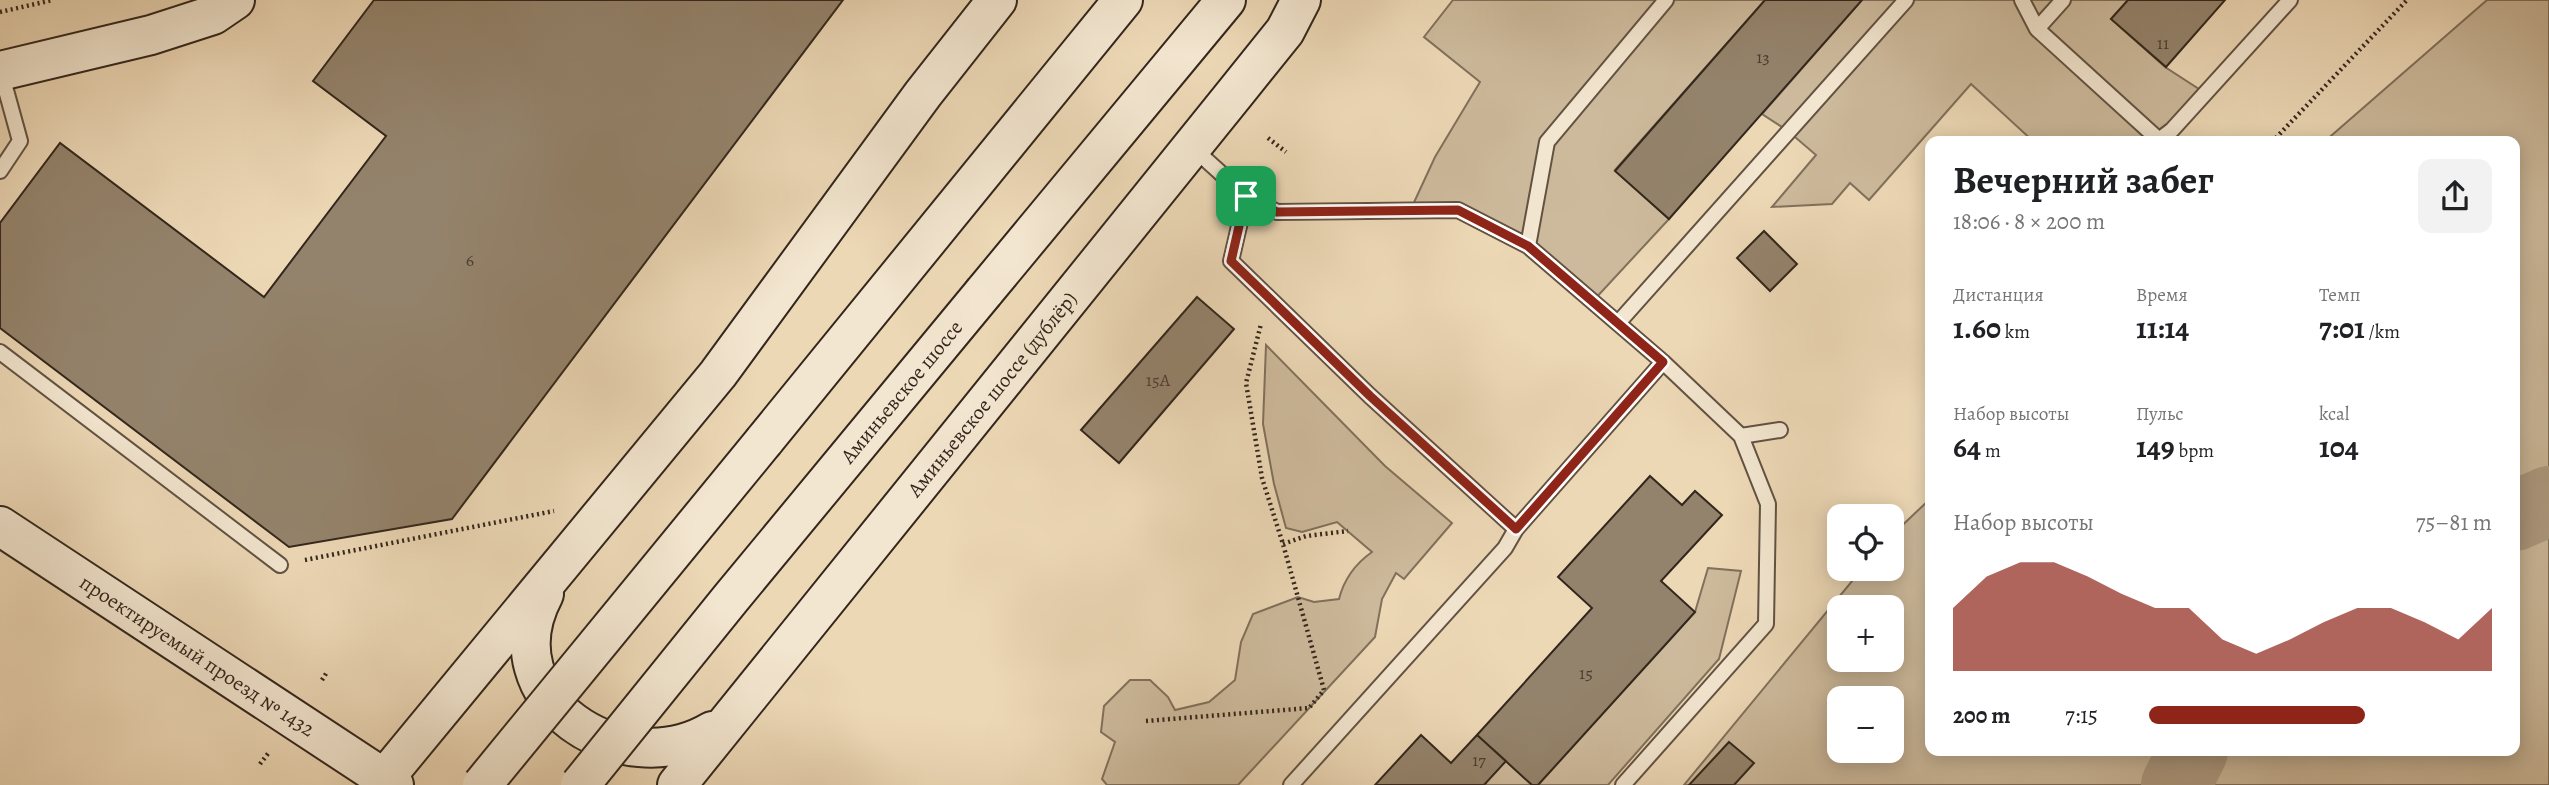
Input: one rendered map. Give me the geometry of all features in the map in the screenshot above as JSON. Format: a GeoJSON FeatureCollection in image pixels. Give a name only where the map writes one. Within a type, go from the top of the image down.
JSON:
{"type":"FeatureCollection","features":[{"type":"Feature","properties":{"kind":"main road"},"geometry":{"type":"LineString","coordinates":[[0,71],[151,35],[213,16],[235,0]]}},
{"type":"Feature","properties":{"kind":"main road"},"geometry":{"type":"LineString","coordinates":[[386,783],[718,374],[907,116],[997,0]]}},
{"type":"Feature","properties":{"kind":"main road"},"geometry":{"type":"LineString","coordinates":[[482,785],[1123,0]]}},
{"type":"Feature","properties":{"kind":"main road","name":"Аминьевское шоссе"},"geometry":{"type":"LineString","coordinates":[[580,785],[731,598],[1226,0]]}},
{"type":"Feature","properties":{"kind":"main road","name":"Аминьевское шоссе (дублёр)"},"geometry":{"type":"LineString","coordinates":[[677,785],[1192,147],[1293,15]]}},
{"type":"Feature","properties":{"kind":"main road","name":"проектируемый проезд № 1432"},"geometry":{"type":"LineString","coordinates":[[0,526],[386,783]]}},
{"type":"Feature","properties":{"kind":"main road"},"geometry":{"type":"LineString","coordinates":[[557,571],[536,610],[531,632],[531,654],[544,696],[556,715],[572,730],[611,752],[655,756],[677,752],[697,744],[732,715]]}},
{"type":"Feature","properties":{"kind":"lane"},"geometry":{"type":"LineString","coordinates":[[1293,15],[1315,0]]}},
{"type":"Feature","properties":{"kind":"lane"},"geometry":{"type":"LineString","coordinates":[[1528,246],[1547,142],[1665,0]]}},
{"type":"Feature","properties":{"kind":"lane"},"geometry":{"type":"LineString","coordinates":[[1618,323],[1906,0]]}},
{"type":"Feature","properties":{"kind":"lane"},"geometry":{"type":"LineString","coordinates":[[2022,0],[2037,29],[2155,136]]}},
{"type":"Feature","properties":{"kind":"lane"},"geometry":{"type":"LineString","coordinates":[[2037,29],[2063,0]]}},
{"type":"Feature","properties":{"kind":"lane"},"geometry":{"type":"LineString","coordinates":[[2165,136],[2290,0]]}},
{"type":"Feature","properties":{"kind":"lane"},"geometry":{"type":"LineString","coordinates":[[0,71],[20,141],[0,171]]}},
{"type":"Feature","properties":{"kind":"lane"},"geometry":{"type":"LineString","coordinates":[[1192,147],[1246,196],[1277,212],[1458,210],[1528,246],[1663,362],[1741,436],[1768,504],[1766,624],[1623,785]]}},
{"type":"Feature","properties":{"kind":"lane"},"geometry":{"type":"LineString","coordinates":[[1246,196],[1231,261],[1370,396],[1516,529]]}},
{"type":"Feature","properties":{"kind":"lane"},"geometry":{"type":"LineString","coordinates":[[0,352],[280,565]]}},
{"type":"Feature","properties":{"kind":"lane"},"geometry":{"type":"LineString","coordinates":[[1290,785],[1505,548],[1516,529],[1663,362]]}},
{"type":"Feature","properties":{"kind":"lane"},"geometry":{"type":"LineString","coordinates":[[1741,436],[1780,430]]}},
{"type":"Feature","properties":{"kind":"path"},"geometry":{"type":"LineString","coordinates":[[0,12],[53,0]]}},
{"type":"Feature","properties":{"kind":"path"},"geometry":{"type":"LineString","coordinates":[[2278,136],[2407,0]]}},
{"type":"Feature","properties":{"kind":"path"},"geometry":{"type":"LineString","coordinates":[[1268,138],[1286,152]]}},
{"type":"Feature","properties":{"kind":"path"},"geometry":{"type":"LineString","coordinates":[[1146,721],[1309,708],[1324,690],[1262,478],[1246,383],[1259,327],[1273,302]]}},
{"type":"Feature","properties":{"kind":"path"},"geometry":{"type":"LineString","coordinates":[[280,565],[562,509]]}},
{"type":"Feature","properties":{"kind":"path"},"geometry":{"type":"LineString","coordinates":[[1283,544],[1306,536],[1348,531]]}},
{"type":"Feature","properties":{"kind":"path"},"geometry":{"type":"LineString","coordinates":[[322,680],[327,672]]}},
{"type":"Feature","properties":{"kind":"path"},"geometry":{"type":"LineString","coordinates":[[260,764],[270,751]]}},
{"type":"Feature","properties":{"kind":"shaded area"},"geometry":{"type":"Polygon","coordinates":[[[1453,0],[1765,0],[1615,170],[1669,219],[1593,301],[1528,246],[1458,210],[1410,211],[1435,157],[1480,82],[1424,37],[1453,0]]]}},
{"type":"Feature","properties":{"kind":"shaded area"},"geometry":{"type":"Polygon","coordinates":[[[1862,0],[2128,0],[2111,19],[2165,67],[2205,93],[2164,136],[2027,136],[1971,84],[1869,200],[1850,183],[1832,204],[1772,207],[1816,155],[1788,131],[1762,114],[1862,0]]]}},
{"type":"Feature","properties":{"kind":"shaded area"},"geometry":{"type":"Polygon","coordinates":[[[2487,0],[2549,0],[2549,785],[1684,785],[1827,611],[1827,672],[1904,672],[1904,595],[1841,595],[1852,581],[1904,581],[1904,524],[1925,504],[1925,756],[2520,756],[2520,136],[2331,136],[2487,0]]]}},
{"type":"Feature","properties":{"kind":"shaded area"},"geometry":{"type":"Polygon","coordinates":[[[1266,345],[1385,466],[1452,523],[1404,579],[1396,573],[1382,599],[1375,637],[1238,785],[1107,785],[1102,779],[1115,742],[1101,732],[1104,706],[1130,680],[1150,680],[1168,697],[1175,710],[1209,702],[1235,680],[1241,642],[1253,614],[1298,597],[1314,602],[1339,599],[1351,572],[1372,552],[1337,522],[1302,532],[1286,528],[1274,484],[1263,424],[1266,345]]]}},
{"type":"Feature","properties":{"kind":"shaded area"},"geometry":{"type":"Polygon","coordinates":[[[1708,568],[1741,571],[1719,659],[1608,785],[1538,785],[1695,612],[1708,568]]]}},
{"type":"Feature","properties":{"kind":"shaded area"},"geometry":{"type":"Polygon","coordinates":[[[1503,758],[1532,785],[1487,785],[1485,783],[1503,758]]]}},
{"type":"Feature","properties":{"kind":"building"},"geometry":{"type":"Polygon","coordinates":[[[374,0],[843,0],[452,519],[289,547],[0,328],[0,223],[60,143],[264,297],[386,136],[313,81],[374,0]]]}},
{"type":"Feature","properties":{"kind":"building"},"geometry":{"type":"Polygon","coordinates":[[[1765,0],[1862,0],[1669,219],[1615,171],[1765,0]]]}},
{"type":"Feature","properties":{"kind":"building"},"geometry":{"type":"Polygon","coordinates":[[[2128,0],[2225,0],[2166,67],[2111,19],[2128,0]]]}},
{"type":"Feature","properties":{"kind":"building"},"geometry":{"type":"Polygon","coordinates":[[[1764,231],[1797,264],[1770,291],[1737,258],[1764,231]]]}},
{"type":"Feature","properties":{"kind":"building"},"geometry":{"type":"Polygon","coordinates":[[[1197,297],[1234,329],[1119,463],[1081,430],[1197,297]]]}},
{"type":"Feature","properties":{"kind":"building"},"geometry":{"type":"Polygon","coordinates":[[[1650,476],[1682,505],[1695,491],[1722,515],[1661,581],[1695,612],[1538,785],[1532,785],[1477,735],[1592,608],[1558,577],[1650,476]]]}},
{"type":"Feature","properties":{"kind":"building"},"geometry":{"type":"Polygon","coordinates":[[[1421,735],[1451,763],[1477,735],[1506,761],[1484,785],[1375,785],[1421,735]]]}},
{"type":"Feature","properties":{"kind":"building"},"geometry":{"type":"Polygon","coordinates":[[[1729,742],[1754,763],[1734,785],[1689,785],[1729,742]]]}},
{"type":"Feature","properties":{"kind":"waterway"},"geometry":{"type":"LineString","coordinates":[[2520,514],[2549,501]]}},
{"type":"Feature","properties":{"kind":"waterway"},"geometry":{"type":"LineString","coordinates":[[2176,785],[2190,756]]}},
{"type":"Feature","properties":{"kind":"route"},"geometry":{"type":"LineString","coordinates":[[1246,196],[1277,212],[1458,210],[1528,246],[1663,362],[1516,529],[1370,396],[1231,261],[1246,196]]}}]}
